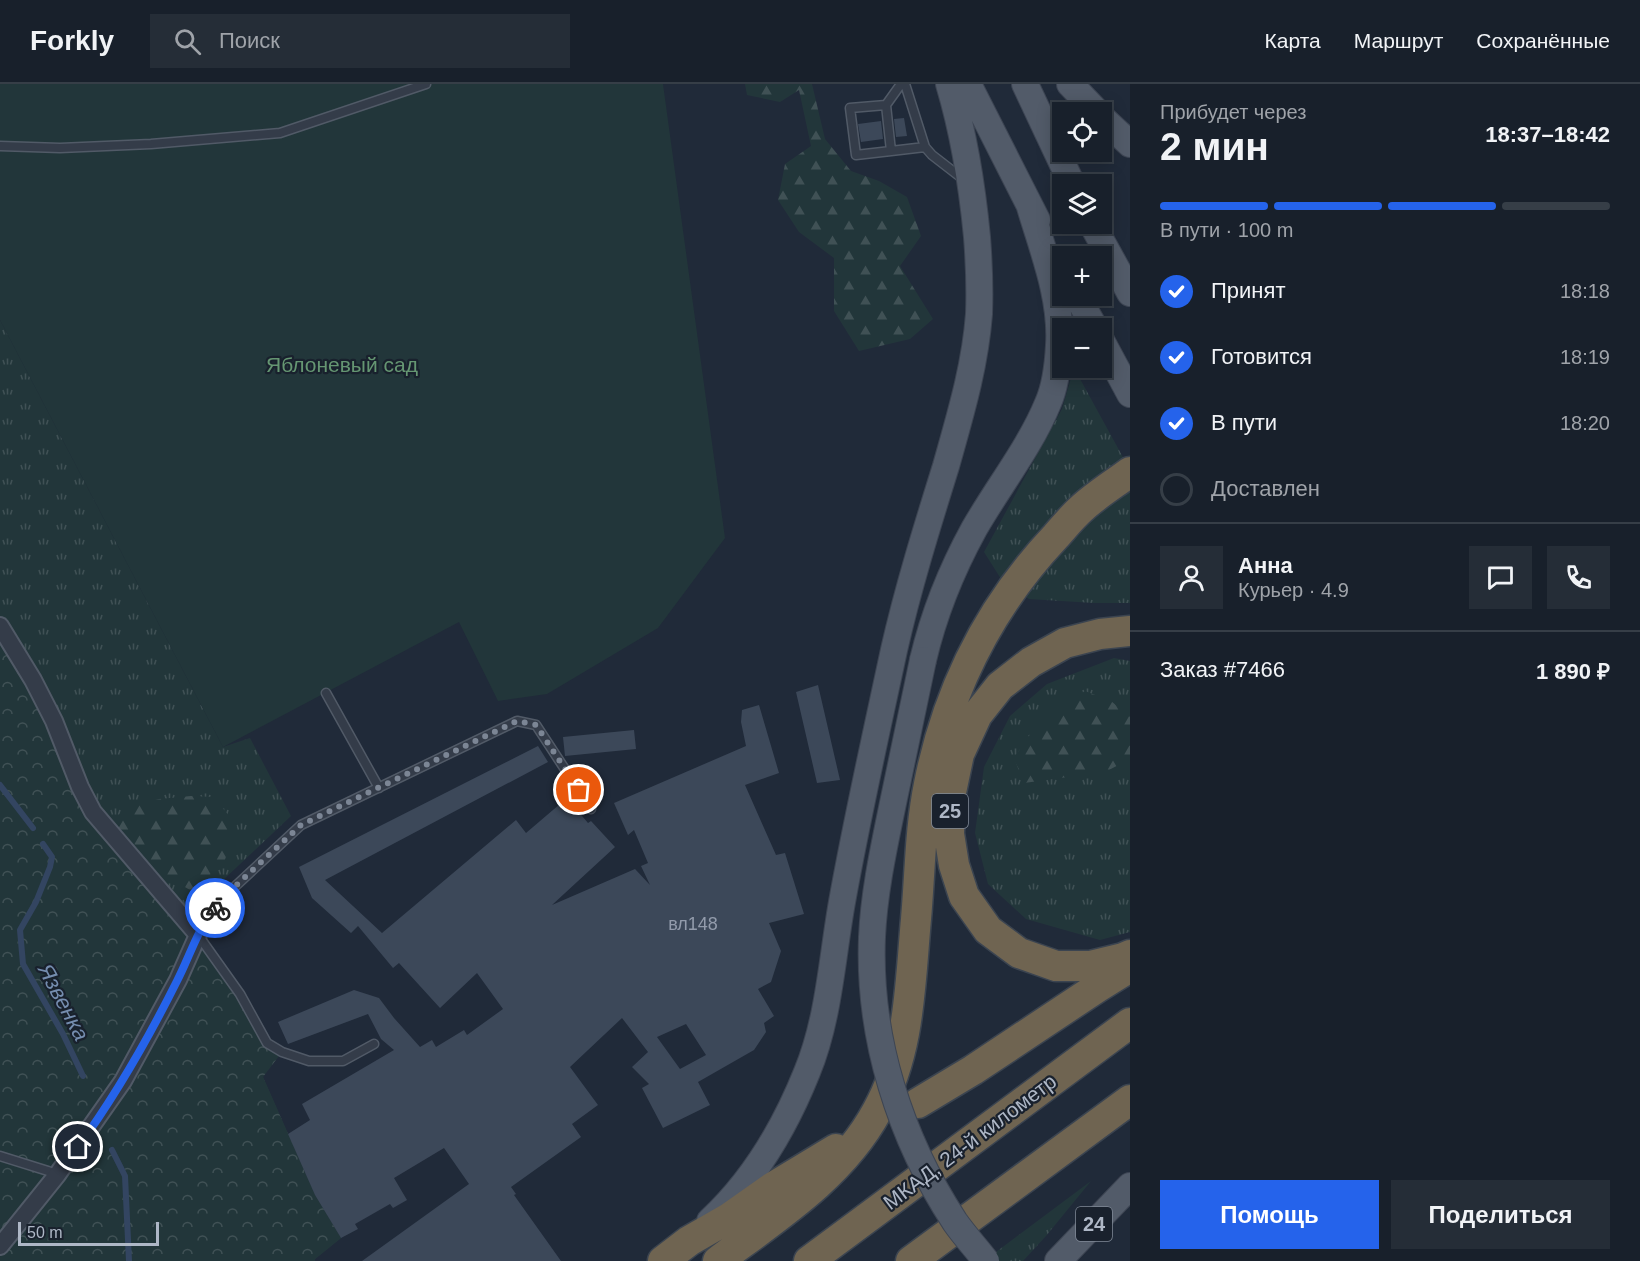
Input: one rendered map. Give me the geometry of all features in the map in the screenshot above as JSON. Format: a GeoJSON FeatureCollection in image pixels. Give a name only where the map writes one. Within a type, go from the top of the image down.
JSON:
{"type":"FeatureCollection","features":[{"type":"Feature","properties":{"kind":"highway"},"geometry":{"type":"LineString","coordinates":[[718,1261],[829,1174],[853,1148],[877,1111],[896,1068],[905,1034],[929,785],[942,733],[962,676],[993,615],[1033,561],[1081,509],[1130,472]]}},
{"type":"Feature","properties":{"kind":"highway","name":"25"},"geometry":{"type":"LineString","coordinates":[[1130,631],[1100,634],[1065,643],[1031,662],[1000,686],[977,715],[959,754],[950,797],[949,834],[954,865],[964,896],[988,930],[1019,952],[1056,966],[1090,966],[1130,955]]}},
{"type":"Feature","properties":{"kind":"highway"},"geometry":{"type":"LineString","coordinates":[[918,1102],[973,1070],[1130,967]]}},
{"type":"Feature","properties":{"kind":"highway","name":"МКАД, 24-й километр"},"geometry":{"type":"LineString","coordinates":[[809,1261],[1130,1023]]}},
{"type":"Feature","properties":{"kind":"highway"},"geometry":{"type":"LineString","coordinates":[[911,1261],[1130,1100]]}},
{"type":"Feature","properties":{"kind":"highway"},"geometry":{"type":"LineString","coordinates":[[663,1261],[689,1241],[836,1149]]}},
{"type":"Feature","properties":{"kind":"main road"},"geometry":{"type":"LineString","coordinates":[[689,1241],[725,1207],[766,1154],[790,1112],[808,1070],[820,1032],[858,817],[895,648],[912,578],[962,412],[975,353],[979,311],[979,270],[972,187],[958,114],[949,84]]}},
{"type":"Feature","properties":{"kind":"main road"},"geometry":{"type":"LineString","coordinates":[[968,84],[1052,248]]}},
{"type":"Feature","properties":{"kind":"main road"},"geometry":{"type":"LineString","coordinates":[[1025,84],[1067,174]]}},
{"type":"Feature","properties":{"kind":"main road"},"geometry":{"type":"LineString","coordinates":[[1070,84],[1087,102]]}},
{"type":"Feature","properties":{"kind":"main road"},"geometry":{"type":"LineString","coordinates":[[1112,127],[1130,144]]}},
{"type":"Feature","properties":{"kind":"main road"},"geometry":{"type":"LineString","coordinates":[[986,1261],[956,1223],[908,1136],[891,1086],[879,1033],[872,938],[882,857],[930,630],[957,560],[1035,430],[1049,401],[1057,372],[1060,343],[1059,316],[1030,207]]}},
{"type":"Feature","properties":{"kind":"main road"},"geometry":{"type":"LineString","coordinates":[[1098,234],[1130,293]]}},
{"type":"Feature","properties":{"kind":"main road"},"geometry":{"type":"LineString","coordinates":[[1112,360],[1130,394]]}},
{"type":"Feature","properties":{"kind":"main road","name":"24"},"geometry":{"type":"LineString","coordinates":[[1058,1261],[1121,1202],[1130,1186]]}},
{"type":"Feature","properties":{"kind":"street"},"geometry":{"type":"LineString","coordinates":[[0,626],[33,680],[54,721],[80,787],[93,812],[198,935],[178,980],[123,1082],[57,1175],[0,1246]]}},
{"type":"Feature","properties":{"kind":"lane"},"geometry":{"type":"LineString","coordinates":[[0,146],[60,148],[280,134],[426,84]]}},
{"type":"Feature","properties":{"kind":"lane"},"geometry":{"type":"LineString","coordinates":[[891,151],[886,105],[903,84]]}},
{"type":"Feature","properties":{"kind":"lane"},"geometry":{"type":"LineString","coordinates":[[903,84],[925,147],[972,187]]}},
{"type":"Feature","properties":{"kind":"lane"},"geometry":{"type":"LineString","coordinates":[[886,105],[850,108],[856,155],[925,147]]}},
{"type":"Feature","properties":{"kind":"lane"},"geometry":{"type":"LineString","coordinates":[[326,693],[379,788]]}},
{"type":"Feature","properties":{"kind":"lane"},"geometry":{"type":"LineString","coordinates":[[374,1044],[343,1061],[309,1061],[282,1052],[267,1043],[240,994],[198,935],[204,921],[228,893],[301,825],[517,721],[536,725],[591,809]]}},
{"type":"Feature","properties":{"kind":"lane"},"geometry":{"type":"LineString","coordinates":[[0,1156],[57,1175]]}},
{"type":"Feature","properties":{"kind":"green space","name":"Яблоневый сад"},"geometry":{"type":"Polygon","coordinates":[[[0,84],[663,84],[725,538],[658,628],[547,694],[498,701],[459,622],[223,747],[0,320],[0,84]]]}},
{"type":"Feature","properties":{"kind":"green space"},"geometry":{"type":"Polygon","coordinates":[[[745,84],[812,84],[825,139],[851,171],[879,181],[907,197],[921,236],[900,266],[933,319],[910,339],[859,351],[834,311],[834,258],[799,232],[778,200],[785,164],[811,146],[799,90],[780,102],[747,95],[745,84]]]}},
{"type":"Feature","properties":{"kind":"green space"},"geometry":{"type":"Polygon","coordinates":[[[0,320],[223,747],[250,738],[291,816],[203,899],[179,935],[263,1077],[315,1195],[341,1238],[315,1261],[0,1261],[0,320]]]}},
{"type":"Feature","properties":{"kind":"green space"},"geometry":{"type":"Polygon","coordinates":[[[1071,378],[1079,378],[1130,470],[1130,603],[1029,599],[1003,582],[984,552],[1062,409],[1071,378]]]}},
{"type":"Feature","properties":{"kind":"green space"},"geometry":{"type":"Polygon","coordinates":[[[0,626],[80,787],[198,935],[267,1043],[282,1052],[263,1077],[315,1195],[341,1238],[315,1261],[0,1261],[0,626]]]}},
{"type":"Feature","properties":{"kind":"green space"},"geometry":{"type":"Polygon","coordinates":[[[1114,658],[1130,661],[1130,932],[1100,940],[1026,919],[988,884],[975,833],[984,767],[1010,716],[1047,684],[1114,658]]]}},
{"type":"Feature","properties":{"kind":"green space"},"geometry":{"type":"Polygon","coordinates":[[[1085,691],[1111,701],[1130,717],[1130,759],[1105,772],[1024,783],[1014,758],[1046,716],[1085,691]]]}},
{"type":"Feature","properties":{"kind":"green space"},"geometry":{"type":"Polygon","coordinates":[[[191,796],[214,797],[237,826],[223,865],[190,890],[163,874],[152,900],[94,832],[130,807],[159,799],[191,796]]]}},
{"type":"Feature","properties":{"kind":"green space"},"geometry":{"type":"Polygon","coordinates":[[[1091,1181],[1023,1261],[984,1261],[1091,1181]]]}},
{"type":"Feature","properties":{"kind":"building"},"geometry":{"type":"Polygon","coordinates":[[[904,118],[907,136],[896,137],[894,119],[904,118]]]}},
{"type":"Feature","properties":{"kind":"building"},"geometry":{"type":"Polygon","coordinates":[[[881,121],[883,139],[861,142],[858,124],[881,121]]]}},
{"type":"Feature","properties":{"kind":"building"},"geometry":{"type":"Polygon","coordinates":[[[818,685],[840,780],[817,783],[796,692],[818,685]]]}},
{"type":"Feature","properties":{"kind":"building"},"geometry":{"type":"Polygon","coordinates":[[[759,705],[779,773],[745,785],[776,855],[785,853],[804,914],[769,923],[781,951],[771,982],[758,989],[774,1016],[764,1023],[766,1032],[754,1050],[698,1082],[710,1105],[663,1128],[642,1088],[649,1084],[632,1067],[648,1052],[622,1018],[570,1067],[598,1105],[572,1124],[581,1137],[511,1187],[516,1194],[514,1195],[561,1261],[362,1261],[469,1184],[444,1148],[394,1178],[407,1200],[393,1208],[390,1204],[355,1224],[358,1229],[341,1238],[315,1195],[288,1134],[310,1120],[302,1104],[394,1050],[381,1039],[368,1014],[288,1044],[278,1022],[354,990],[379,998],[420,1047],[432,1040],[436,1047],[464,1030],[467,1035],[503,1009],[477,973],[440,1008],[399,963],[393,968],[358,926],[351,933],[312,898],[299,867],[538,746],[548,762],[325,880],[382,933],[516,820],[526,833],[567,798],[588,823],[591,821],[615,847],[552,905],[635,869],[650,885],[641,866],[648,863],[634,830],[628,835],[614,803],[746,746],[741,722],[742,710],[759,705]],[[686,1024],[657,1037],[680,1069],[706,1055],[686,1024]]]}},
{"type":"Feature","properties":{"kind":"building"},"geometry":{"type":"Polygon","coordinates":[[[634,730],[636,749],[565,756],[563,737],[634,730]]]}},
{"type":"Feature","properties":{"kind":"waterway","name":"Язвенка"},"geometry":{"type":"LineString","coordinates":[[0,785],[33,828]]}},
{"type":"Feature","properties":{"kind":"waterway","name":"Язвенка"},"geometry":{"type":"LineString","coordinates":[[43,844],[52,857],[36,902],[20,930],[23,964],[63,1034],[83,1076]]}},
{"type":"Feature","properties":{"kind":"waterway"},"geometry":{"type":"LineString","coordinates":[[112,1150],[125,1176],[129,1261]]}},
{"type":"Feature","properties":{"kind":"way so far"},"geometry":{"type":"LineString","coordinates":[[215,908],[301,825],[517,721],[536,725],[579,790]]}},
{"type":"Feature","properties":{"kind":"route"},"geometry":{"type":"LineString","coordinates":[[78,1147],[123,1082],[178,980],[204,921],[215,908]]}}]}
